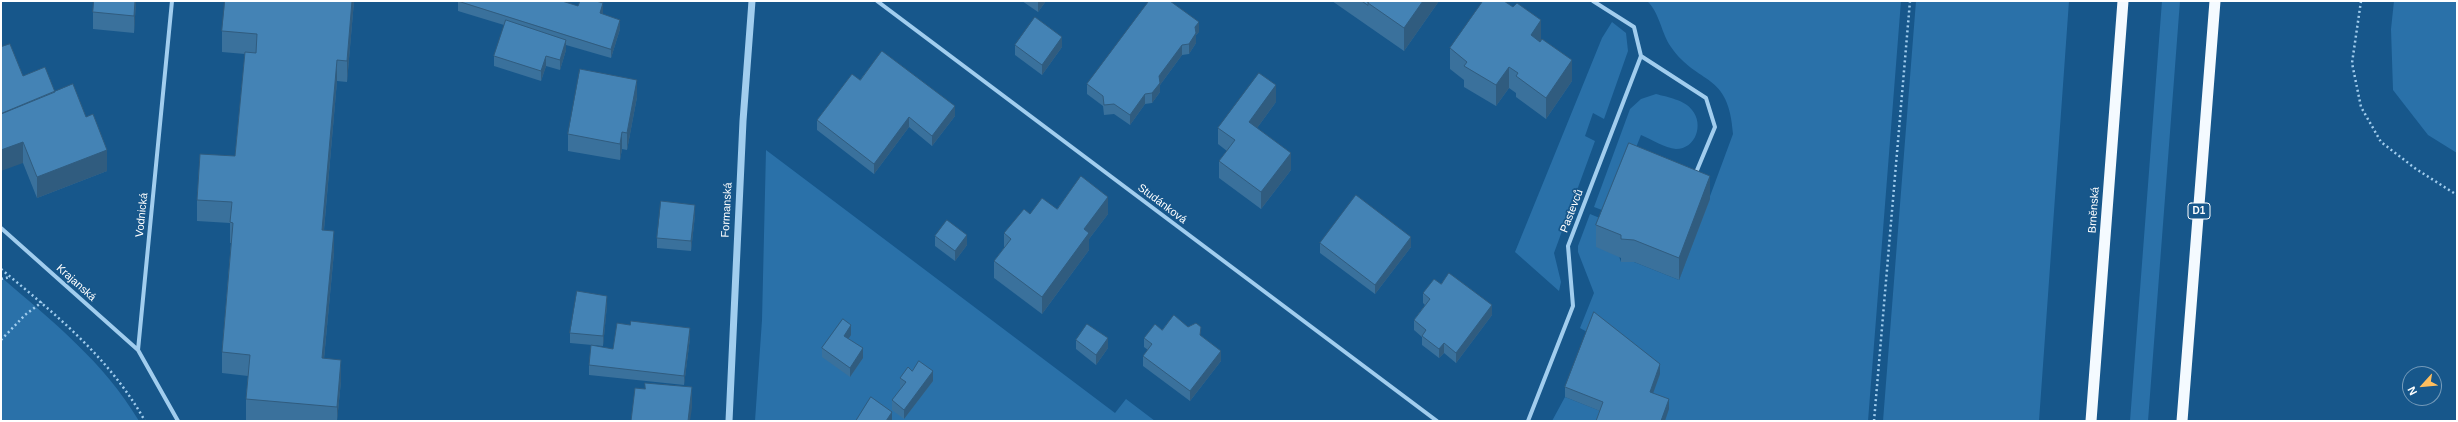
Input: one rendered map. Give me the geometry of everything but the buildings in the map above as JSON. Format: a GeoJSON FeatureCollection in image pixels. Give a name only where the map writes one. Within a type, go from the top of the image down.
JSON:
{"type":"FeatureCollection","features":[{"type":"Feature","properties":{"kind":"highway","name":"Brněnská"},"geometry":{"type":"LineString","coordinates":[[2092,421],[2123,1]]}},
{"type":"Feature","properties":{"kind":"highway","name":"D1"},"geometry":{"type":"LineString","coordinates":[[2182,421],[2215,1]]}},
{"type":"Feature","properties":{"kind":"street","name":"Vodnická"},"geometry":{"type":"LineString","coordinates":[[138,350],[172,1]]}},
{"type":"Feature","properties":{"kind":"street","name":"Formanská"},"geometry":{"type":"LineString","coordinates":[[729,421],[743,121],[752,1]]}},
{"type":"Feature","properties":{"kind":"street","name":"Studánková"},"geometry":{"type":"LineString","coordinates":[[877,1],[1437,421]]}},
{"type":"Feature","properties":{"kind":"street"},"geometry":{"type":"LineString","coordinates":[[1593,1],[1634,27],[1641,56],[1706,98],[1715,127],[1691,183]]}},
{"type":"Feature","properties":{"kind":"street","name":"Pastevců"},"geometry":{"type":"LineString","coordinates":[[1528,421],[1573,306],[1568,246],[1641,56]]}},
{"type":"Feature","properties":{"kind":"street","name":"Krajanská"},"geometry":{"type":"LineString","coordinates":[[1,228],[138,350]]}},
{"type":"Feature","properties":{"kind":"street"},"geometry":{"type":"LineString","coordinates":[[138,350],[178,421]]}},
{"type":"Feature","properties":{"kind":"path"},"geometry":{"type":"LineString","coordinates":[[1874,421],[1910,1]]}},
{"type":"Feature","properties":{"kind":"path"},"geometry":{"type":"LineString","coordinates":[[2360,1],[2352,63],[2361,107],[2381,142],[2416,169],[2457,195]]}},
{"type":"Feature","properties":{"kind":"path"},"geometry":{"type":"LineString","coordinates":[[1,269],[42,302],[110,370],[129,392],[145,421]]}},
{"type":"Feature","properties":{"kind":"path"},"geometry":{"type":"LineString","coordinates":[[1,279],[11,277]]}},
{"type":"Feature","properties":{"kind":"path"},"geometry":{"type":"LineString","coordinates":[[1,340],[25,315],[42,302]]}},
{"type":"Feature","properties":{"kind":"shaded area"},"geometry":{"type":"Polygon","coordinates":[[[1647,1],[1901,1],[1868,421],[1665,421],[1589,333],[1580,328],[1594,293],[1578,252],[1578,246],[1590,214],[1607,221],[1621,262],[1634,262],[1679,280],[1733,134],[1730,114],[1725,99],[1719,89],[1681,59],[1671,47],[1655,11],[1647,1]]]}},
{"type":"Feature","properties":{"kind":"shaded area"},"geometry":{"type":"Polygon","coordinates":[[[1916,1],[2069,1],[2039,421],[1883,421],[1916,1]]]}},
{"type":"Feature","properties":{"kind":"shaded area"},"geometry":{"type":"Polygon","coordinates":[[[2162,1],[2180,1],[2148,421],[2130,421],[2162,1]]]}},
{"type":"Feature","properties":{"kind":"shaded area"},"geometry":{"type":"Polygon","coordinates":[[[2394,1],[2457,1],[2457,153],[2428,135],[2393,90],[2391,29],[2394,1]]]}},
{"type":"Feature","properties":{"kind":"shaded area"},"geometry":{"type":"Polygon","coordinates":[[[1612,22],[1626,33],[1628,51],[1604,119],[1593,113],[1585,136],[1595,141],[1554,253],[1561,282],[1559,291],[1515,252],[1602,38],[1612,22]]]}},
{"type":"Feature","properties":{"kind":"shaded area"},"geometry":{"type":"Polygon","coordinates":[[[1656,94],[1680,101],[1692,110],[1696,116],[1697,122],[1696,135],[1689,145],[1676,149],[1641,135],[1610,213],[1594,207],[1630,109],[1641,99],[1656,94]]]}},
{"type":"Feature","properties":{"kind":"shaded area"},"geometry":{"type":"Polygon","coordinates":[[[766,150],[1115,413],[1126,399],[1155,421],[755,421],[762,320],[766,150]]]}},
{"type":"Feature","properties":{"kind":"shaded area"},"geometry":{"type":"Polygon","coordinates":[[[1,277],[76,343],[110,380],[139,421],[1,421],[1,277]]]}},
{"type":"Feature","properties":{"kind":"shaded area"},"geometry":{"type":"Polygon","coordinates":[[[1565,397],[1603,412],[1600,421],[1552,421],[1565,397]]]}}]}
